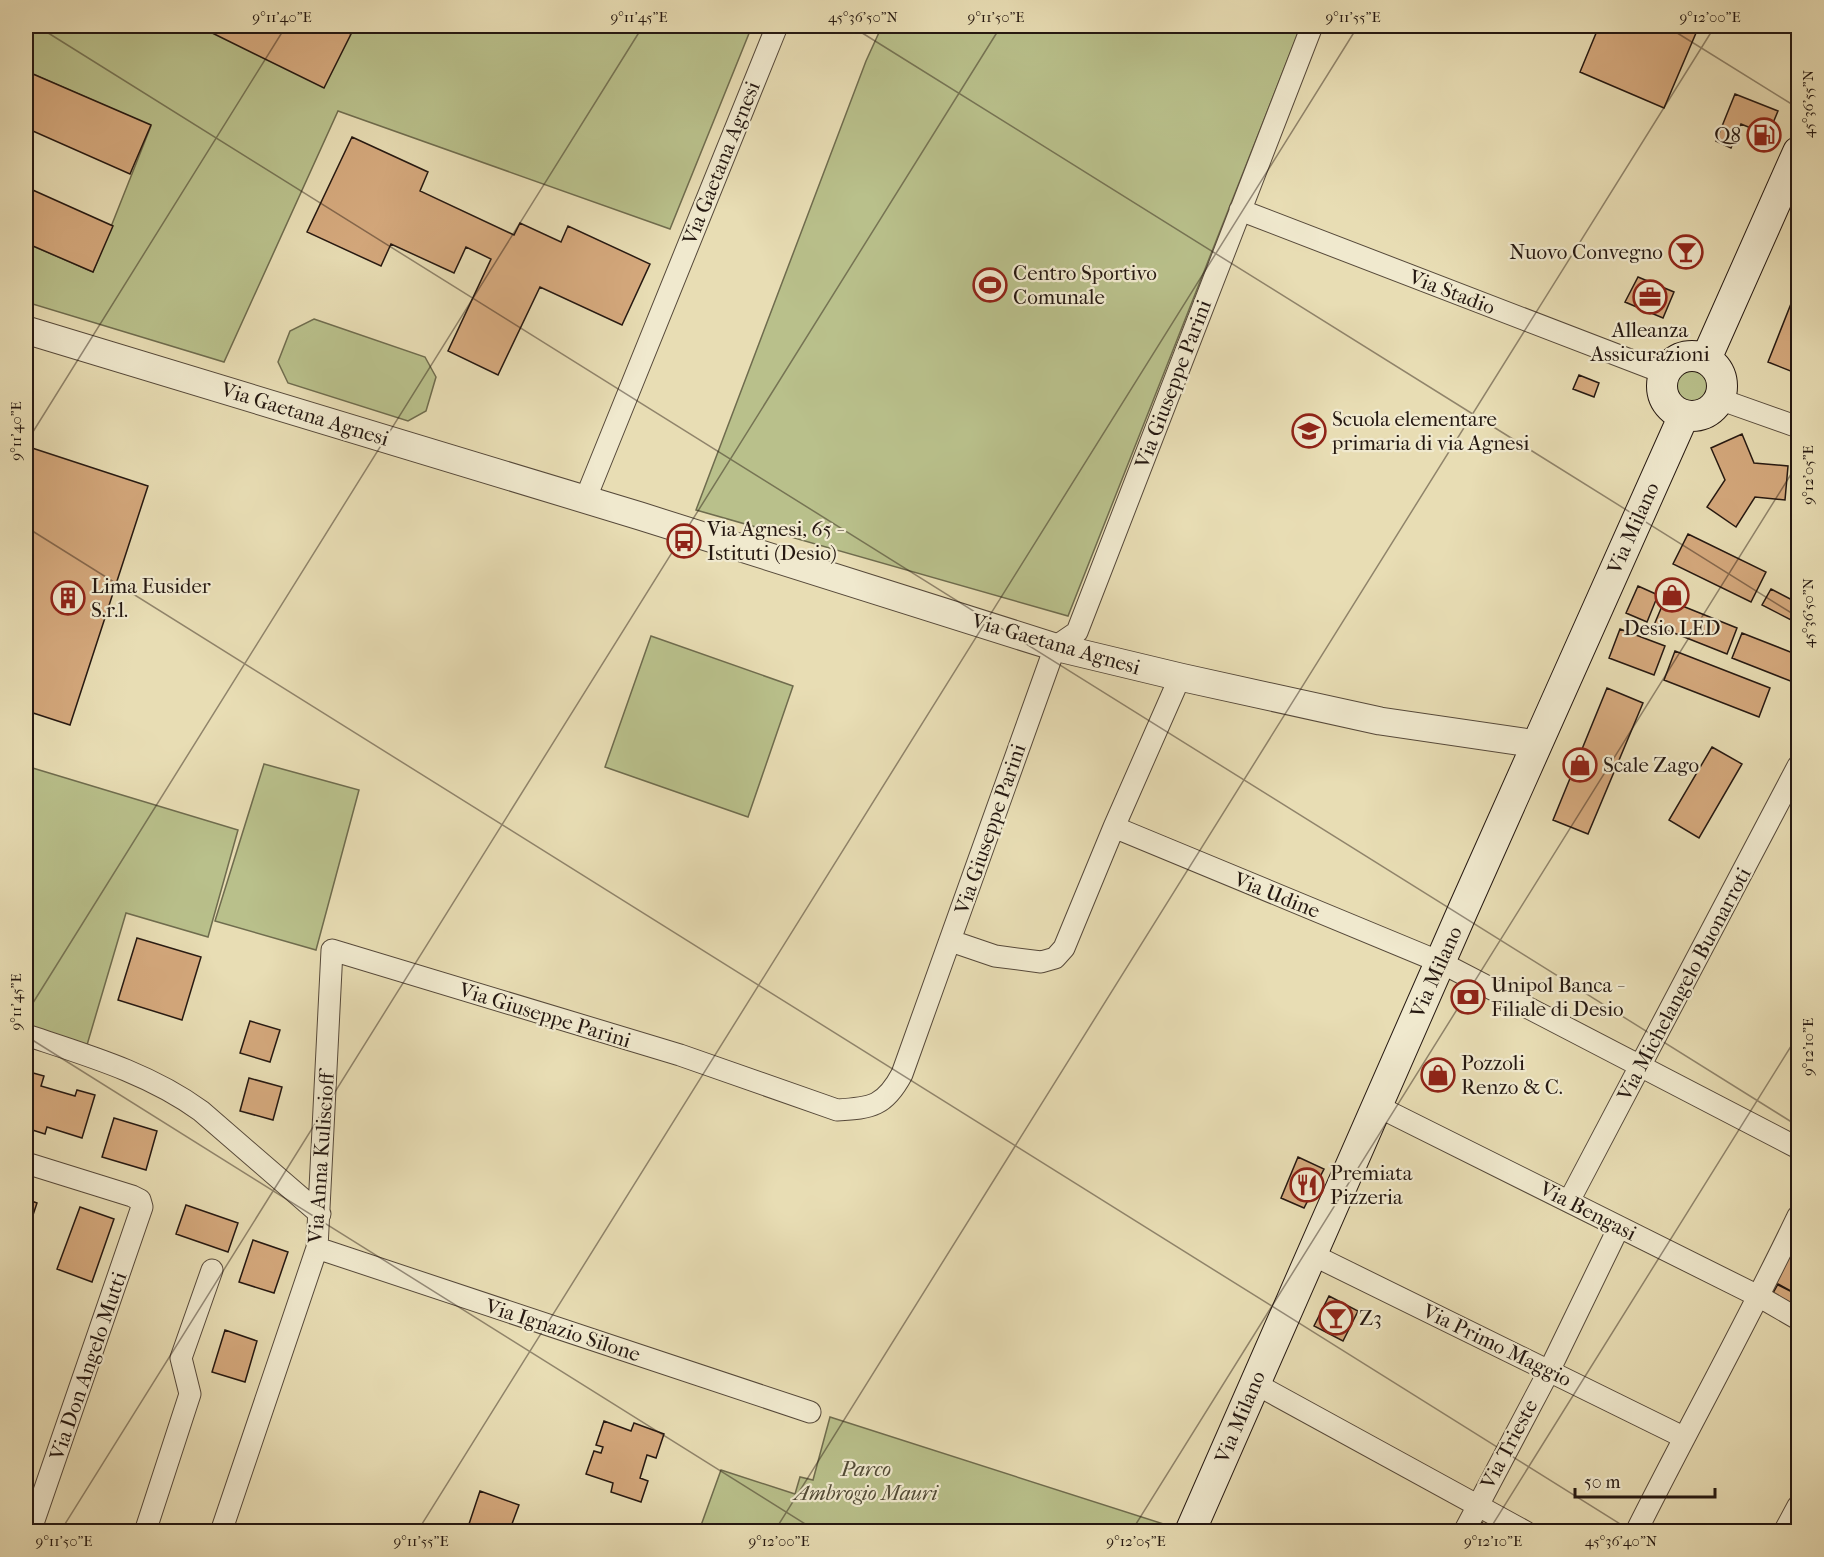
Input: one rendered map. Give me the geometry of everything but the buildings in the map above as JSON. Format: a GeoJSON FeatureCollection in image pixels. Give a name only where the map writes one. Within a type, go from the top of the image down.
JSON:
{"type":"FeatureCollection","features":[{"type":"Feature","properties":{"kind":"main road"},"geometry":{"type":"LineString","coordinates":[[1706,359],[1798,152]]}},
{"type":"Feature","properties":{"kind":"main road"},"geometry":{"type":"LineString","coordinates":[[1697,356],[1706,359],[1719,372],[1722,390],[1719,399],[1705,413],[1695,416],[1675,411],[1667,403],[1663,394],[1664,373],[1677,359],[1697,356]]}},
{"type":"Feature","properties":{"kind":"main road","name":"Via Milano"},"geometry":{"type":"LineString","coordinates":[[1190,1532],[1440,962],[1684,415]]}},
{"type":"Feature","properties":{"kind":"street","name":"Via Giuseppe Parini"},"geometry":{"type":"LineString","coordinates":[[332,950],[680,1055],[837,1110],[861,1109],[876,1104],[893,1091],[903,1074],[1055,647],[1077,632],[1312,26]]}},
{"type":"Feature","properties":{"kind":"street","name":"Via Gaetana Agnesi"},"geometry":{"type":"LineString","coordinates":[[585,500],[776,29]]}},
{"type":"Feature","properties":{"kind":"street","name":"Via Stadio"},"geometry":{"type":"LineString","coordinates":[[1240,210],[1664,373]]}},
{"type":"Feature","properties":{"kind":"street","name":"Via Gaetana Agnesi"},"geometry":{"type":"LineString","coordinates":[[26,330],[272,403],[1055,647],[1180,677],[1394,723],[1537,744]]}},
{"type":"Feature","properties":{"kind":"street"},"geometry":{"type":"LineString","coordinates":[[1719,399],[1798,427]]}},
{"type":"Feature","properties":{"kind":"street"},"geometry":{"type":"LineString","coordinates":[[951,940],[995,956],[1041,962],[1055,958],[1064,948],[1180,677]]}},
{"type":"Feature","properties":{"kind":"street","name":"Via Michelangelo Buonarroti"},"geometry":{"type":"LineString","coordinates":[[1569,1201],[1798,766]]}},
{"type":"Feature","properties":{"kind":"street","name":"Via Udine"},"geometry":{"type":"LineString","coordinates":[[1114,827],[1440,962],[1798,1148]]}},
{"type":"Feature","properties":{"kind":"street","name":"Via Anna Kuliscioff"},"geometry":{"type":"LineString","coordinates":[[221,1532],[317,1248],[332,950]]}},
{"type":"Feature","properties":{"kind":"street"},"geometry":{"type":"LineString","coordinates":[[26,1035],[120,1067],[182,1097],[320,1214]]}},
{"type":"Feature","properties":{"kind":"street","name":"Via Bengasi"},"geometry":{"type":"LineString","coordinates":[[1377,1106],[1798,1318]]}},
{"type":"Feature","properties":{"kind":"street","name":"Via Don Angelo Mutti"},"geometry":{"type":"LineString","coordinates":[[26,1163],[140,1200],[142,1207],[141,1216],[30,1532]]}},
{"type":"Feature","properties":{"kind":"street"},"geometry":{"type":"LineString","coordinates":[[1636,1532],[1683,1437],[1760,1297],[1798,1216]]}},
{"type":"Feature","properties":{"kind":"street","name":"Via Trieste"},"geometry":{"type":"LineString","coordinates":[[1464,1532],[1476,1505],[1549,1371],[1619,1227]]}},
{"type":"Feature","properties":{"kind":"street","name":"Via Ignazio Silone"},"geometry":{"type":"LineString","coordinates":[[317,1248],[810,1412]]}},
{"type":"Feature","properties":{"kind":"street","name":"Via Primo Maggio"},"geometry":{"type":"LineString","coordinates":[[1311,1254],[1683,1437]]}},
{"type":"Feature","properties":{"kind":"street"},"geometry":{"type":"LineString","coordinates":[[145,1532],[190,1394],[181,1358],[212,1270]]}},
{"type":"Feature","properties":{"kind":"street"},"geometry":{"type":"LineString","coordinates":[[1254,1383],[1526,1532]]}},
{"type":"Feature","properties":{"kind":"street"},"geometry":{"type":"LineString","coordinates":[[1784,1532],[1798,1506]]}},
{"type":"Feature","properties":{"kind":"green space"},"geometry":{"type":"Polygon","coordinates":[[[26,26],[752,26],[670,229],[338,111],[224,362],[26,302],[26,243],[93,272],[151,126],[26,71],[26,26]]]}},
{"type":"Feature","properties":{"kind":"green space","name":"Centro Sportivo Comunale"},"geometry":{"type":"Polygon","coordinates":[[[882,26],[1301,26],[1068,616],[696,510],[866,61],[882,26]]]}},
{"type":"Feature","properties":{"kind":"green space"},"geometry":{"type":"Polygon","coordinates":[[[314,319],[425,357],[436,377],[426,411],[408,421],[288,383],[278,362],[290,331],[314,319]]]}},
{"type":"Feature","properties":{"kind":"green space"},"geometry":{"type":"Polygon","coordinates":[[[1692,369],[1704,374],[1709,386],[1704,398],[1692,403],[1680,398],[1675,386],[1680,374],[1692,369]]]}},
{"type":"Feature","properties":{"kind":"green space"},"geometry":{"type":"Polygon","coordinates":[[[651,636],[793,686],[748,817],[605,767],[651,636]]]}},
{"type":"Feature","properties":{"kind":"green space"},"geometry":{"type":"Polygon","coordinates":[[[264,764],[359,790],[316,950],[215,921],[264,764]]]}},
{"type":"Feature","properties":{"kind":"green space"},"geometry":{"type":"Polygon","coordinates":[[[26,766],[238,830],[208,937],[126,913],[87,1045],[26,1025],[26,766]]]}},
{"type":"Feature","properties":{"kind":"green space","name":"Parco Ambrogio Mauri"},"geometry":{"type":"Polygon","coordinates":[[[830,1417],[1176,1528],[1174,1532],[699,1531],[721,1470],[795,1494],[800,1477],[813,1480],[830,1417]]]}},
{"type":"Feature","properties":{"kind":"place","name":"Q8"},"geometry":{"type":"Point","coordinates":[1764,135]}},
{"type":"Feature","properties":{"kind":"place","name":"Nuovo Convegno"},"geometry":{"type":"Point","coordinates":[1686,252]}},
{"type":"Feature","properties":{"kind":"place","name":"Centro Sportivo Comunale"},"geometry":{"type":"Point","coordinates":[990,285]}},
{"type":"Feature","properties":{"kind":"place","name":"Alleanza Assicurazioni"},"geometry":{"type":"Point","coordinates":[1650,297]}},
{"type":"Feature","properties":{"kind":"place","name":"Scuola elementare primaria di via Agnesi"},"geometry":{"type":"Point","coordinates":[1309,431]}},
{"type":"Feature","properties":{"kind":"place","name":"Via Agnesi, 65 - Istituti (Desio)"},"geometry":{"type":"Point","coordinates":[684,541]}},
{"type":"Feature","properties":{"kind":"place","name":"Desio LED"},"geometry":{"type":"Point","coordinates":[1672,595]}},
{"type":"Feature","properties":{"kind":"place","name":"Lima Eusider S.r.l."},"geometry":{"type":"Point","coordinates":[68,598]}},
{"type":"Feature","properties":{"kind":"place","name":"Scale Zago"},"geometry":{"type":"Point","coordinates":[1580,765]}},
{"type":"Feature","properties":{"kind":"place","name":"Unipol Banca - Filiale di Desio"},"geometry":{"type":"Point","coordinates":[1468,997]}},
{"type":"Feature","properties":{"kind":"place","name":"Pozzoli Renzo & C."},"geometry":{"type":"Point","coordinates":[1438,1075]}},
{"type":"Feature","properties":{"kind":"place","name":"Premiata Pizzeria"},"geometry":{"type":"Point","coordinates":[1307,1185]}},
{"type":"Feature","properties":{"kind":"place","name":"Z3"},"geometry":{"type":"Point","coordinates":[1336,1318]}}]}
